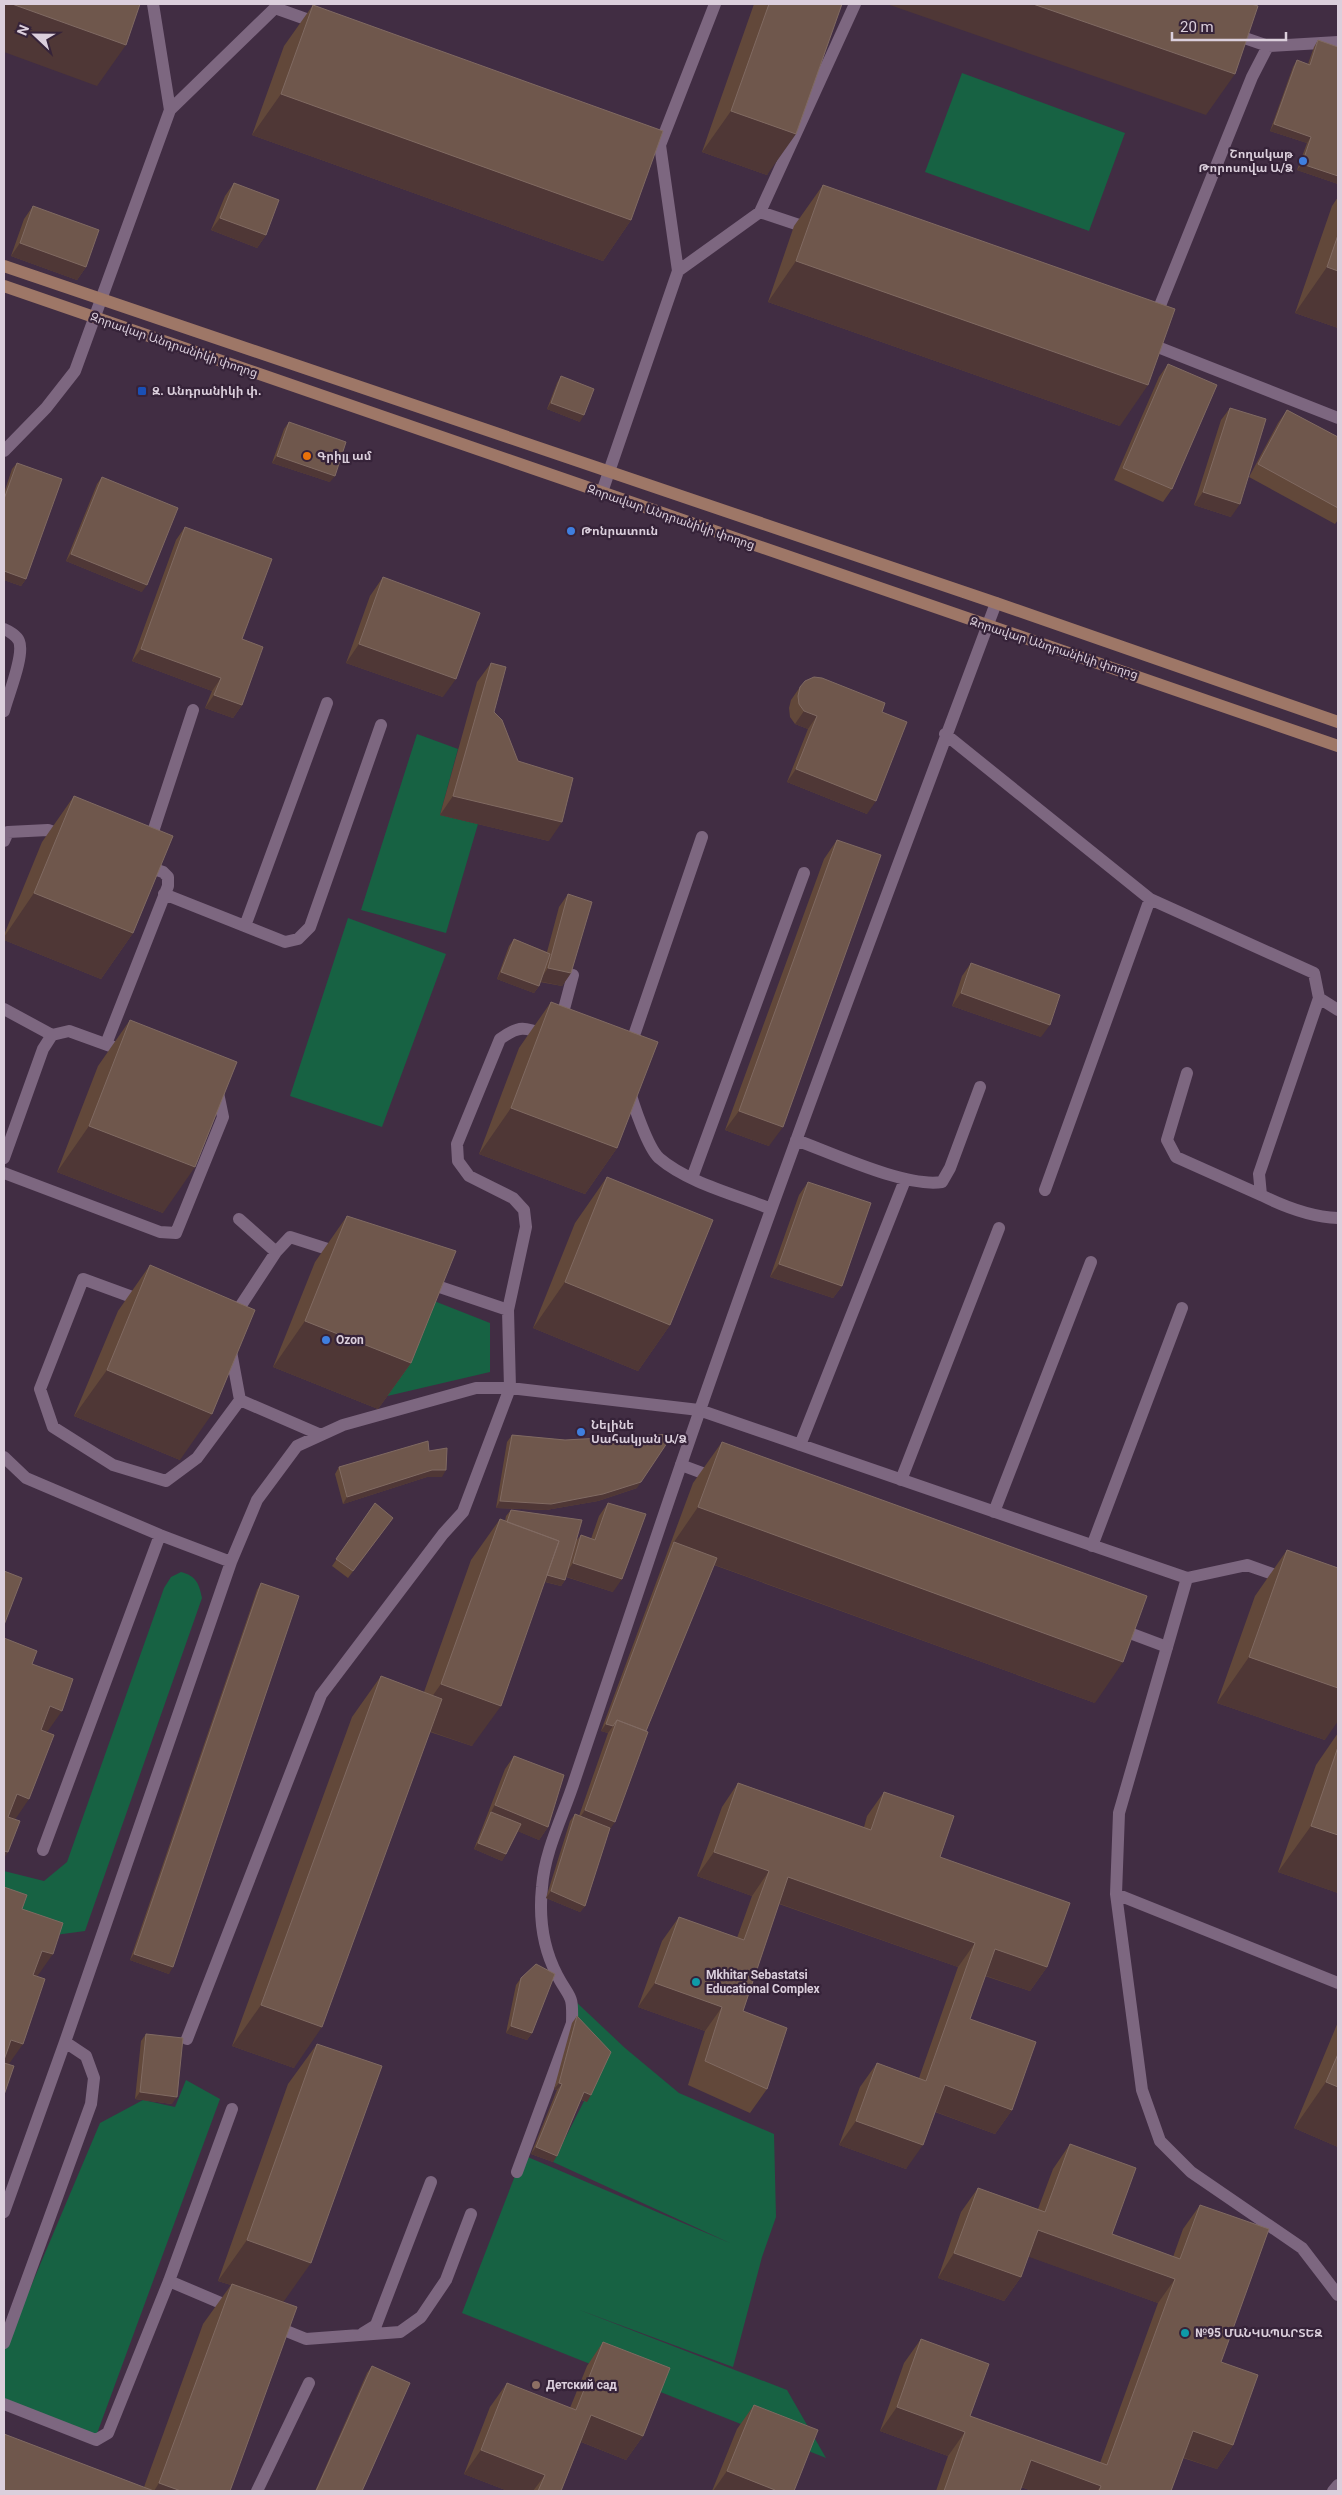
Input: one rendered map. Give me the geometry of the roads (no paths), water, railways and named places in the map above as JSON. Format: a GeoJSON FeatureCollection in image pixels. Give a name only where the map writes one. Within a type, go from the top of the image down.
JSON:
{"type":"FeatureCollection","features":[{"type":"Feature","properties":{"kind":"main road","name":"Զորավար Անդրանիկի փողոց"},"geometry":{"type":"LineString","coordinates":[[4,266],[996,603],[1338,722]]}},
{"type":"Feature","properties":{"kind":"main road","name":"Զորավար Անդրանիկի փողոց"},"geometry":{"type":"LineString","coordinates":[[4,286],[1338,746]]}},
{"type":"Feature","properties":{"kind":"street"},"geometry":{"type":"LineString","coordinates":[[152,4],[170,110]]}},
{"type":"Feature","properties":{"kind":"street"},"geometry":{"type":"LineString","coordinates":[[602,492],[678,271],[655,143],[715,4]]}},
{"type":"Feature","properties":{"kind":"street"},"geometry":{"type":"LineString","coordinates":[[678,271],[760,212],[855,4]]}},
{"type":"Feature","properties":{"kind":"street"},"geometry":{"type":"LineString","coordinates":[[4,451],[46,408],[75,371],[93,317],[170,110],[276,6],[332,28]]}},
{"type":"Feature","properties":{"kind":"street"},"geometry":{"type":"LineString","coordinates":[[1220,31],[1268,46],[1338,42]]}},
{"type":"Feature","properties":{"kind":"street"},"geometry":{"type":"LineString","coordinates":[[1268,46],[1248,86],[1140,340],[1338,418]]}},
{"type":"Feature","properties":{"kind":"street"},"geometry":{"type":"LineString","coordinates":[[760,212],[826,234]]}},
{"type":"Feature","properties":{"kind":"street"},"geometry":{"type":"LineString","coordinates":[[517,2172],[572,2023],[573,1999],[556,1973],[541,1924],[542,1884],[550,1848],[699,1410],[771,1209],[945,734],[996,603]]}},
{"type":"Feature","properties":{"kind":"street"},"geometry":{"type":"LineString","coordinates":[[4,629],[10,631],[19,641],[20,654],[4,711]]}},
{"type":"Feature","properties":{"kind":"street"},"geometry":{"type":"LineString","coordinates":[[245,926],[327,703]]}},
{"type":"Feature","properties":{"kind":"street"},"geometry":{"type":"LineString","coordinates":[[106,1044],[164,894],[168,877],[163,872],[138,864],[193,710]]}},
{"type":"Feature","properties":{"kind":"street"},"geometry":{"type":"LineString","coordinates":[[164,894],[285,942],[298,939],[310,926],[381,725]]}},
{"type":"Feature","properties":{"kind":"street"},"geometry":{"type":"LineString","coordinates":[[945,734],[1150,899],[1314,973],[1319,998],[1259,1174],[1261,1195]]}},
{"type":"Feature","properties":{"kind":"street"},"geometry":{"type":"LineString","coordinates":[[4,841],[8,832],[48,830],[73,840]]}},
{"type":"Feature","properties":{"kind":"street"},"geometry":{"type":"LineString","coordinates":[[702,837],[625,1069],[635,1112],[658,1158],[692,1178],[771,1209]]}},
{"type":"Feature","properties":{"kind":"street"},"geometry":{"type":"LineString","coordinates":[[692,1178],[804,873]]}},
{"type":"Feature","properties":{"kind":"street"},"geometry":{"type":"LineString","coordinates":[[1044,1190],[1150,899]]}},
{"type":"Feature","properties":{"kind":"street"},"geometry":{"type":"LineString","coordinates":[[187,2039],[321,1696],[443,1534],[463,1512],[510,1388],[508,1310],[526,1227],[524,1210],[514,1198],[469,1176],[458,1161],[458,1144],[500,1039],[513,1029],[525,1028],[555,1038],[573,975]]}},
{"type":"Feature","properties":{"kind":"street"},"geometry":{"type":"LineString","coordinates":[[1319,998],[1338,1010]]}},
{"type":"Feature","properties":{"kind":"street"},"geometry":{"type":"LineString","coordinates":[[4,1009],[52,1035],[69,1031],[143,1058]]}},
{"type":"Feature","properties":{"kind":"street"},"geometry":{"type":"LineString","coordinates":[[4,1158],[43,1049],[52,1035]]}},
{"type":"Feature","properties":{"kind":"street"},"geometry":{"type":"LineString","coordinates":[[1187,1073],[1166,1140],[1176,1157],[1280,1205],[1319,1216],[1338,1218]]}},
{"type":"Feature","properties":{"kind":"street"},"geometry":{"type":"LineString","coordinates":[[4,1173],[160,1232],[176,1233],[223,1117],[217,1087],[208,1083]]}},
{"type":"Feature","properties":{"kind":"street"},"geometry":{"type":"LineString","coordinates":[[796,1140],[905,1180],[930,1184],[942,1182],[950,1168],[980,1087]]}},
{"type":"Feature","properties":{"kind":"street"},"geometry":{"type":"LineString","coordinates":[[800,1445],[905,1180]]}},
{"type":"Feature","properties":{"kind":"street"},"geometry":{"type":"LineString","coordinates":[[239,1219],[276,1252]]}},
{"type":"Feature","properties":{"kind":"street"},"geometry":{"type":"LineString","coordinates":[[901,1480],[999,1228]]}},
{"type":"Feature","properties":{"kind":"street"},"geometry":{"type":"LineString","coordinates":[[154,1305],[83,1279],[40,1389],[53,1427],[113,1465],[166,1481],[197,1458],[240,1400],[226,1328],[238,1313],[276,1252],[290,1237],[354,1258]]}},
{"type":"Feature","properties":{"kind":"street"},"geometry":{"type":"LineString","coordinates":[[994,1512],[1090,1262]]}},
{"type":"Feature","properties":{"kind":"street"},"geometry":{"type":"LineString","coordinates":[[408,1277],[508,1310]]}},
{"type":"Feature","properties":{"kind":"street"},"geometry":{"type":"LineString","coordinates":[[1092,1546],[1182,1308]]}},
{"type":"Feature","properties":{"kind":"street"},"geometry":{"type":"LineString","coordinates":[[4,2212],[65,2042],[230,1562],[257,1500],[297,1446],[343,1425],[476,1388],[510,1388],[699,1410],[1187,1578],[1247,1565],[1302,1584]]}},
{"type":"Feature","properties":{"kind":"street"},"geometry":{"type":"LineString","coordinates":[[240,1400],[321,1435]]}},
{"type":"Feature","properties":{"kind":"street"},"geometry":{"type":"LineString","coordinates":[[4,1457],[26,1478]]}},
{"type":"Feature","properties":{"kind":"street"},"geometry":{"type":"LineString","coordinates":[[681,1465],[727,1483]]}},
{"type":"Feature","properties":{"kind":"street"},"geometry":{"type":"LineString","coordinates":[[4,1470],[160,1536],[230,1562]]}},
{"type":"Feature","properties":{"kind":"street"},"geometry":{"type":"LineString","coordinates":[[43,1850],[160,1536]]}},
{"type":"Feature","properties":{"kind":"street"},"geometry":{"type":"LineString","coordinates":[[1187,1578],[1119,1813],[1116,1894],[1142,2090],[1160,2141],[1191,2172],[1302,2248],[1338,2294]]}},
{"type":"Feature","properties":{"kind":"street"},"geometry":{"type":"LineString","coordinates":[[1110,1626],[1166,1647]]}},
{"type":"Feature","properties":{"kind":"street"},"geometry":{"type":"LineString","coordinates":[[1116,1894],[1338,1982]]}},
{"type":"Feature","properties":{"kind":"street"},"geometry":{"type":"LineString","coordinates":[[4,2343],[91,2104],[94,2078],[86,2056],[65,2042]]}},
{"type":"Feature","properties":{"kind":"street"},"geometry":{"type":"LineString","coordinates":[[4,2404],[96,2440],[108,2432],[169,2281],[232,2109]]}},
{"type":"Feature","properties":{"kind":"street"},"geometry":{"type":"LineString","coordinates":[[361,2335],[376,2325],[430,2182]]}},
{"type":"Feature","properties":{"kind":"street"},"geometry":{"type":"LineString","coordinates":[[169,2281],[306,2339],[400,2332],[421,2317],[446,2280],[472,2214]]}},
{"type":"Feature","properties":{"kind":"street"},"geometry":{"type":"LineString","coordinates":[[257,2491],[309,2383]]}},
{"type":"Feature","properties":{"kind":"street"},"geometry":{"type":"LineString","coordinates":[[1333,2491],[1338,2486]]}},
{"type":"Feature","properties":{"kind":"place","name":"Շողակաթ Թորոսովա Ա/Ձ"},"geometry":{"type":"Point","coordinates":[1303,161]}},
{"type":"Feature","properties":{"kind":"place","name":"Զ. Անդրանիկի փ."},"geometry":{"type":"Point","coordinates":[142,391]}},
{"type":"Feature","properties":{"kind":"place","name":"Գրիլլ ամ"},"geometry":{"type":"Point","coordinates":[307,456]}},
{"type":"Feature","properties":{"kind":"place","name":"Թոնրատուն"},"geometry":{"type":"Point","coordinates":[571,531]}},
{"type":"Feature","properties":{"kind":"place","name":"Ozon"},"geometry":{"type":"Point","coordinates":[326,1340]}},
{"type":"Feature","properties":{"kind":"place","name":"Նելինե Սահակյան Ա/Ձ"},"geometry":{"type":"Point","coordinates":[581,1432]}},
{"type":"Feature","properties":{"kind":"place","name":"Mkhitar Sebastatsi Educational Complex"},"geometry":{"type":"Point","coordinates":[696,1982]}},
{"type":"Feature","properties":{"kind":"place","name":"№95 ՄԱՆԿԱՊԱՐՏԵԶ"},"geometry":{"type":"Point","coordinates":[1185,2333]}},
{"type":"Feature","properties":{"kind":"place","name":"Детский сад"},"geometry":{"type":"Point","coordinates":[536,2385]}}]}
